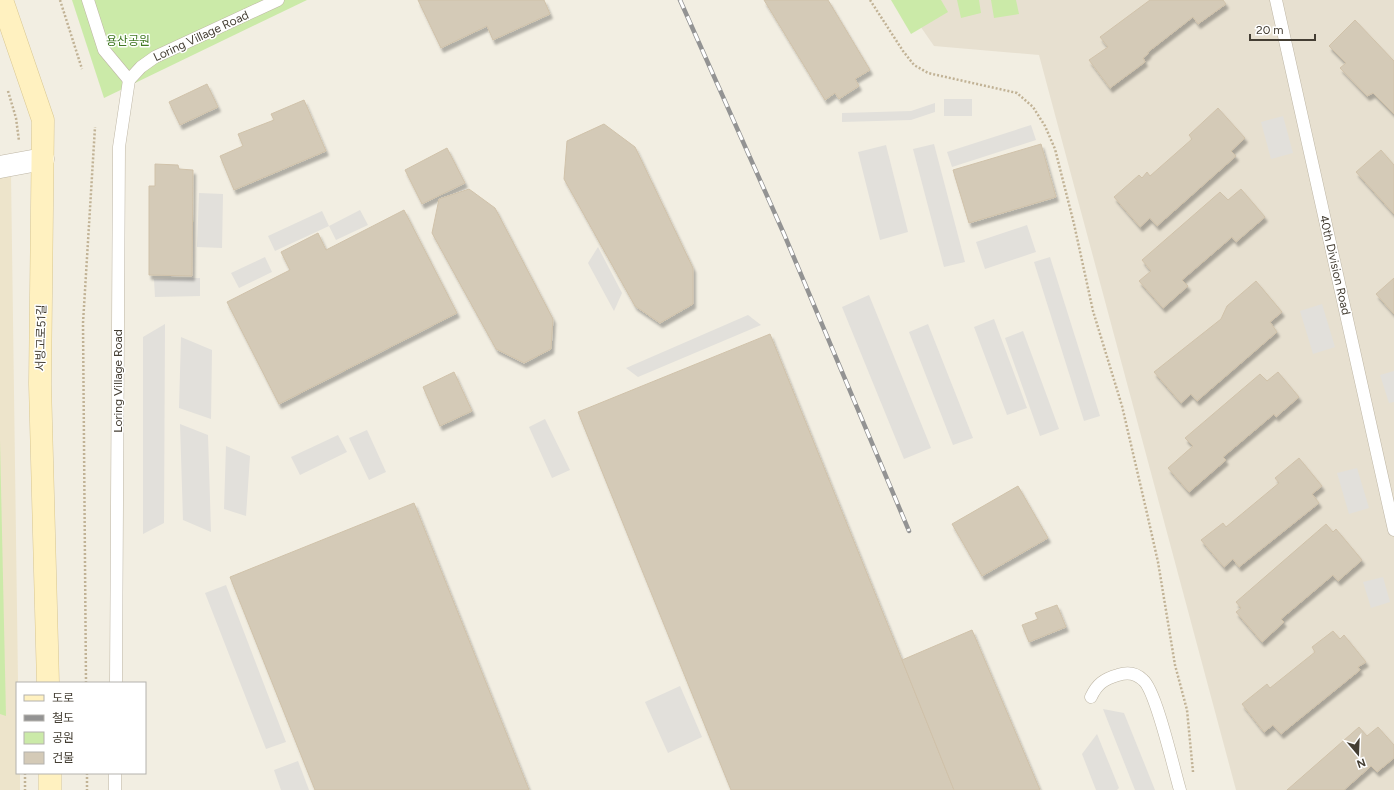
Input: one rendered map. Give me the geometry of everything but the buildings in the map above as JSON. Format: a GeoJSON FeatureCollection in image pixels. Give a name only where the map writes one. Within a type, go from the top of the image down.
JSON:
{"type":"FeatureCollection","features":[{"type":"Feature","properties":{"kind":"main road","name":"서빙고로51길"},"geometry":{"type":"LineString","coordinates":[[2,0],[43,120],[40,384],[48,682]]}},
{"type":"Feature","properties":{"kind":"main road"},"geometry":{"type":"LineString","coordinates":[[50,774],[50,790]]}},
{"type":"Feature","properties":{"kind":"street"},"geometry":{"type":"LineString","coordinates":[[0,167],[43,159]]}},
{"type":"Feature","properties":{"kind":"lane"},"geometry":{"type":"LineString","coordinates":[[88,0],[104,50],[129,80]]}},
{"type":"Feature","properties":{"kind":"lane","name":"Loring Village Road"},"geometry":{"type":"LineString","coordinates":[[116,682],[119,147],[129,80],[141,67],[155,57],[278,0]]}},
{"type":"Feature","properties":{"kind":"lane","name":"40th Division Road"},"geometry":{"type":"LineString","coordinates":[[1276,0],[1394,530]]}},
{"type":"Feature","properties":{"kind":"lane"},"geometry":{"type":"LineString","coordinates":[[1091,698],[1096,686],[1108,678],[1120,674],[1132,673],[1144,680],[1154,698],[1180,790]]}},
{"type":"Feature","properties":{"kind":"lane"},"geometry":{"type":"LineString","coordinates":[[115,774],[115,790]]}},
{"type":"Feature","properties":{"kind":"path"},"geometry":{"type":"LineString","coordinates":[[60,0],[82,69]]}},
{"type":"Feature","properties":{"kind":"path"},"geometry":{"type":"LineString","coordinates":[[870,0],[903,51],[914,65],[928,73],[942,77],[1017,93],[1034,107],[1045,126],[1052,143],[1074,224],[1093,311],[1122,406],[1158,562],[1175,665],[1187,710],[1194,768],[1192,776]]}},
{"type":"Feature","properties":{"kind":"path"},"geometry":{"type":"LineString","coordinates":[[86,682],[83,323],[94,127]]}},
{"type":"Feature","properties":{"kind":"path"},"geometry":{"type":"LineString","coordinates":[[25,774],[25,790]]}},
{"type":"Feature","properties":{"kind":"path"},"geometry":{"type":"LineString","coordinates":[[87,774],[87,790]]}},
{"type":"Feature","properties":{"kind":"shaded area"},"geometry":{"type":"Polygon","coordinates":[[[902,0],[1394,0],[1394,790],[1236,790],[1039,55],[934,46],[902,0]]]}},
{"type":"Feature","properties":{"kind":"shaded area"},"geometry":{"type":"Polygon","coordinates":[[[944,99],[972,99],[972,116],[944,116],[944,99]]]}},
{"type":"Feature","properties":{"kind":"shaded area"},"geometry":{"type":"Polygon","coordinates":[[[935,103],[935,112],[911,120],[842,122],[842,113],[911,111],[935,103]]]}},
{"type":"Feature","properties":{"kind":"shaded area"},"geometry":{"type":"Polygon","coordinates":[[[1283,116],[1293,153],[1271,159],[1261,122],[1283,116]]]}},
{"type":"Feature","properties":{"kind":"shaded area"},"geometry":{"type":"Polygon","coordinates":[[[1031,125],[1036,140],[952,167],[947,152],[1031,125]]]}},
{"type":"Feature","properties":{"kind":"shaded area"},"geometry":{"type":"Polygon","coordinates":[[[934,144],[965,262],[944,267],[913,149],[934,144]]]}},
{"type":"Feature","properties":{"kind":"shaded area"},"geometry":{"type":"Polygon","coordinates":[[[886,145],[908,232],[880,240],[858,152],[886,145]]]}},
{"type":"Feature","properties":{"kind":"shaded area"},"geometry":{"type":"Polygon","coordinates":[[[11,174],[18,682],[16,682],[16,774],[20,774],[20,790],[0,790],[0,176],[11,174]]]}},
{"type":"Feature","properties":{"kind":"shaded area"},"geometry":{"type":"Polygon","coordinates":[[[199,193],[223,194],[222,248],[197,247],[199,193]]]}},
{"type":"Feature","properties":{"kind":"shaded area"},"geometry":{"type":"Polygon","coordinates":[[[360,210],[368,225],[336,240],[329,226],[360,210]]]}},
{"type":"Feature","properties":{"kind":"shaded area"},"geometry":{"type":"Polygon","coordinates":[[[322,211],[329,226],[275,251],[268,236],[322,211]]]}},
{"type":"Feature","properties":{"kind":"shaded area"},"geometry":{"type":"Polygon","coordinates":[[[1027,225],[1036,252],[985,269],[976,242],[1027,225]]]}},
{"type":"Feature","properties":{"kind":"shaded area"},"geometry":{"type":"Polygon","coordinates":[[[598,247],[622,293],[614,311],[588,263],[598,247]]]}},
{"type":"Feature","properties":{"kind":"shaded area"},"geometry":{"type":"Polygon","coordinates":[[[265,257],[272,272],[239,288],[231,273],[265,257]]]}},
{"type":"Feature","properties":{"kind":"shaded area"},"geometry":{"type":"Polygon","coordinates":[[[1050,257],[1100,416],[1084,421],[1034,262],[1050,257]]]}},
{"type":"Feature","properties":{"kind":"shaded area"},"geometry":{"type":"Polygon","coordinates":[[[200,278],[200,296],[155,297],[154,279],[200,278]]]}},
{"type":"Feature","properties":{"kind":"shaded area"},"geometry":{"type":"Polygon","coordinates":[[[869,295],[931,448],[904,459],[842,307],[869,295]]]}},
{"type":"Feature","properties":{"kind":"shaded area"},"geometry":{"type":"Polygon","coordinates":[[[1322,304],[1335,347],[1313,354],[1300,311],[1322,304]]]}},
{"type":"Feature","properties":{"kind":"shaded area"},"geometry":{"type":"Polygon","coordinates":[[[748,315],[761,325],[638,377],[626,368],[748,315]]]}},
{"type":"Feature","properties":{"kind":"shaded area"},"geometry":{"type":"Polygon","coordinates":[[[994,319],[1027,408],[1007,415],[974,327],[994,319]]]}},
{"type":"Feature","properties":{"kind":"shaded area"},"geometry":{"type":"Polygon","coordinates":[[[165,324],[164,523],[143,534],[143,337],[165,324]]]}},
{"type":"Feature","properties":{"kind":"shaded area"},"geometry":{"type":"Polygon","coordinates":[[[928,324],[973,438],[953,445],[909,332],[928,324]]]}},
{"type":"Feature","properties":{"kind":"shaded area"},"geometry":{"type":"Polygon","coordinates":[[[1023,331],[1059,429],[1040,436],[1005,338],[1023,331]]]}},
{"type":"Feature","properties":{"kind":"shaded area"},"geometry":{"type":"Polygon","coordinates":[[[181,337],[212,350],[211,419],[179,408],[181,337]]]}},
{"type":"Feature","properties":{"kind":"shaded area"},"geometry":{"type":"Polygon","coordinates":[[[1394,371],[1394,402],[1389,403],[1380,375],[1394,371]]]}},
{"type":"Feature","properties":{"kind":"shaded area"},"geometry":{"type":"Polygon","coordinates":[[[545,419],[570,470],[552,478],[529,427],[545,419]]]}},
{"type":"Feature","properties":{"kind":"shaded area"},"geometry":{"type":"Polygon","coordinates":[[[180,424],[208,435],[211,532],[183,520],[180,424]]]}},
{"type":"Feature","properties":{"kind":"shaded area"},"geometry":{"type":"Polygon","coordinates":[[[367,430],[386,472],[369,480],[349,438],[367,430]]]}},
{"type":"Feature","properties":{"kind":"shaded area"},"geometry":{"type":"Polygon","coordinates":[[[338,435],[347,452],[300,475],[291,457],[338,435]]]}},
{"type":"Feature","properties":{"kind":"shaded area"},"geometry":{"type":"Polygon","coordinates":[[[226,446],[250,456],[246,516],[224,509],[226,446]]]}},
{"type":"Feature","properties":{"kind":"shaded area"},"geometry":{"type":"Polygon","coordinates":[[[1357,468],[1369,508],[1349,514],[1337,473],[1357,468]]]}},
{"type":"Feature","properties":{"kind":"shaded area"},"geometry":{"type":"Polygon","coordinates":[[[1383,577],[1390,602],[1371,608],[1363,582],[1383,577]]]}},
{"type":"Feature","properties":{"kind":"shaded area"},"geometry":{"type":"Polygon","coordinates":[[[226,585],[286,742],[266,749],[205,593],[226,585]]]}},
{"type":"Feature","properties":{"kind":"shaded area"},"geometry":{"type":"Polygon","coordinates":[[[680,686],[702,737],[668,753],[645,702],[680,686]]]}},
{"type":"Feature","properties":{"kind":"shaded area"},"geometry":{"type":"Polygon","coordinates":[[[1103,709],[1124,713],[1155,790],[1135,790],[1103,709]]]}},
{"type":"Feature","properties":{"kind":"shaded area"},"geometry":{"type":"Polygon","coordinates":[[[1097,734],[1119,788],[1117,790],[1096,790],[1082,754],[1097,734]]]}},
{"type":"Feature","properties":{"kind":"shaded area"},"geometry":{"type":"Polygon","coordinates":[[[298,761],[309,790],[281,790],[274,770],[298,761]]]}},
{"type":"Feature","properties":{"kind":"green space","name":"용산공원"},"geometry":{"type":"Polygon","coordinates":[[[72,0],[307,0],[104,98],[72,0]]]}},
{"type":"Feature","properties":{"kind":"green space"},"geometry":{"type":"Polygon","coordinates":[[[891,0],[941,0],[948,12],[911,34],[891,0]]]}},
{"type":"Feature","properties":{"kind":"green space"},"geometry":{"type":"Polygon","coordinates":[[[957,0],[979,0],[981,13],[961,18],[957,0]]]}},
{"type":"Feature","properties":{"kind":"green space"},"geometry":{"type":"Polygon","coordinates":[[[991,0],[1016,0],[1019,14],[994,18],[991,0]]]}},
{"type":"Feature","properties":{"kind":"green space"},"geometry":{"type":"Polygon","coordinates":[[[0,440],[6,716],[0,714],[0,440]]]}},
{"type":"Feature","properties":{"kind":"railway"},"geometry":{"type":"LineString","coordinates":[[680,0],[784,234],[909,531]]}}]}
